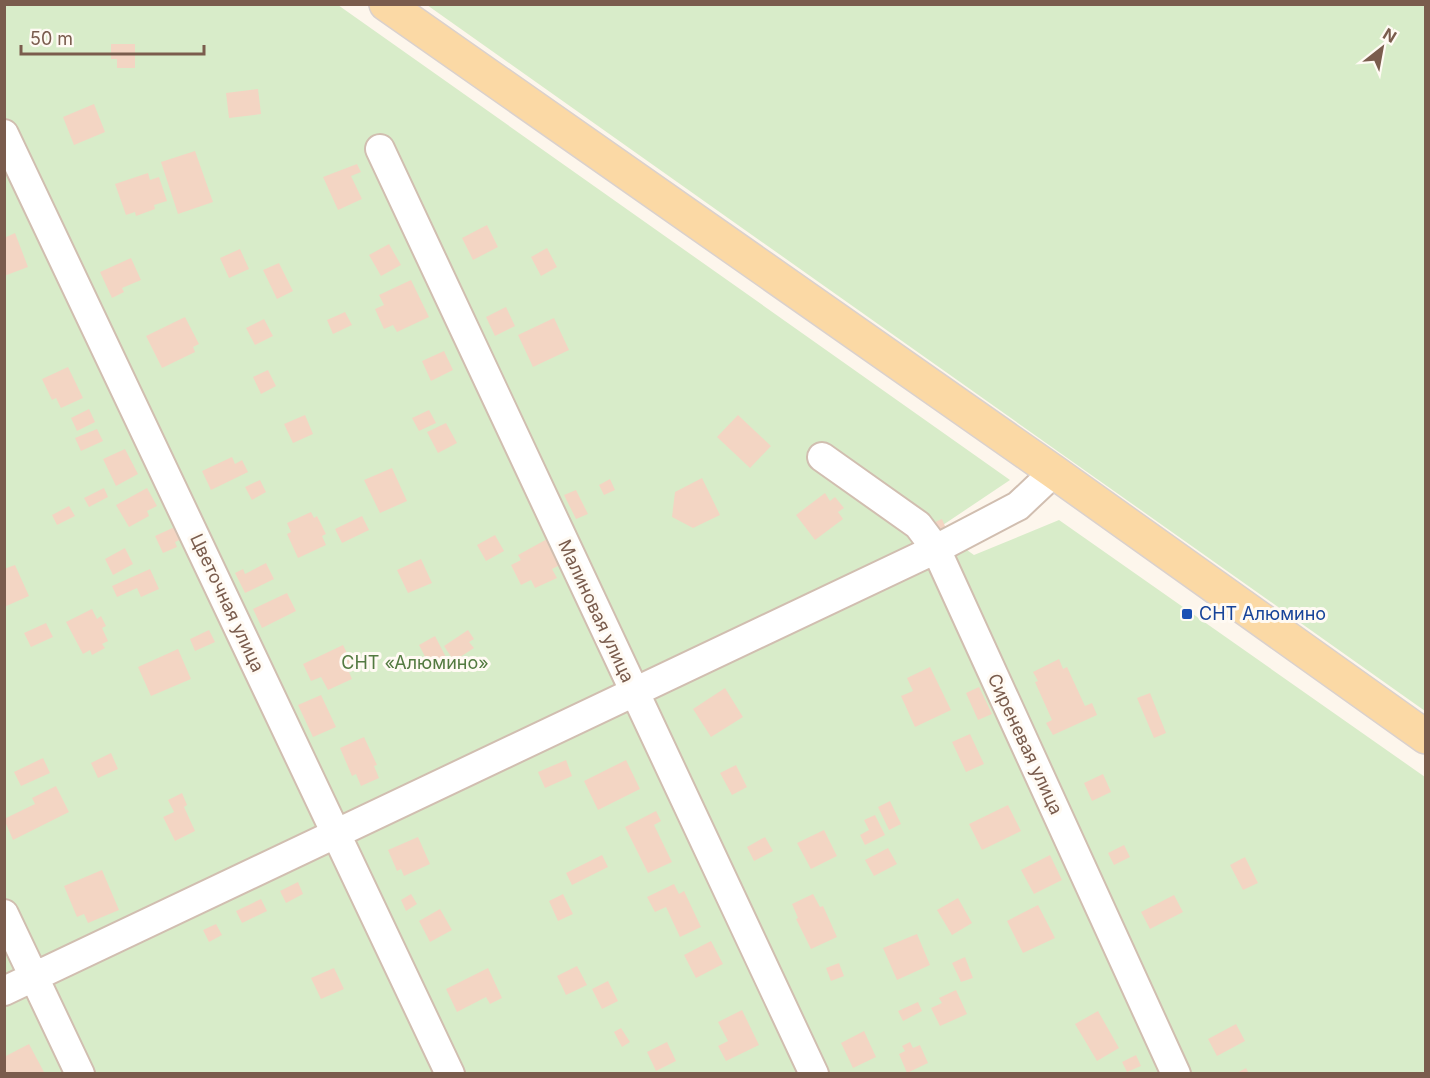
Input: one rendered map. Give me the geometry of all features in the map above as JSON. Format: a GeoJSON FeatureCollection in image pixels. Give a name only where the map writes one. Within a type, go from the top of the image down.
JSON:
{"type":"FeatureCollection","features":[{"type":"Feature","properties":{"kind":"main road"},"geometry":{"type":"LineString","coordinates":[[386,4],[1054,472],[1425,737]]}},
{"type":"Feature","properties":{"kind":"street","name":"Цветочная улица"},"geometry":{"type":"LineString","coordinates":[[4,134],[450,1074]]}},
{"type":"Feature","properties":{"kind":"street","name":"Малиновая улица"},"geometry":{"type":"LineString","coordinates":[[380,149],[814,1074]]}},
{"type":"Feature","properties":{"kind":"street","name":"Сиреневая улица"},"geometry":{"type":"LineString","coordinates":[[822,457],[918,525],[936,549],[1176,1074]]}},
{"type":"Feature","properties":{"kind":"street"},"geometry":{"type":"LineString","coordinates":[[4,991],[936,549],[1018,506],[1054,472]]}},
{"type":"Feature","properties":{"kind":"street"},"geometry":{"type":"LineString","coordinates":[[4,914],[80,1074]]}},
{"type":"Feature","properties":{"kind":"green space","name":"СНТ «Алюмино»"},"geometry":{"type":"Polygon","coordinates":[[[5,5],[338,5],[1010,480],[937,529],[974,555],[1059,520],[1425,777],[1425,1073],[5,1074],[5,5]]]}},
{"type":"Feature","properties":{"kind":"green space"},"geometry":{"type":"Polygon","coordinates":[[[427,5],[1425,5],[1425,711],[427,5]]]}},
{"type":"Feature","properties":{"kind":"building"},"geometry":{"type":"Polygon","coordinates":[[[111,44],[135,44],[135,68],[117,68],[117,59],[111,59],[111,44]]]}},
{"type":"Feature","properties":{"kind":"building"},"geometry":{"type":"Polygon","coordinates":[[[258,89],[261,114],[229,118],[226,93],[258,89]]]}},
{"type":"Feature","properties":{"kind":"building"},"geometry":{"type":"Polygon","coordinates":[[[94,104],[105,132],[74,145],[63,117],[94,104]]]}},
{"type":"Feature","properties":{"kind":"building"},"geometry":{"type":"Polygon","coordinates":[[[195,151],[213,202],[178,214],[161,162],[195,151]]]}},
{"type":"Feature","properties":{"kind":"building"},"geometry":{"type":"Polygon","coordinates":[[[357,164],[361,172],[351,176],[362,199],[338,210],[323,177],[357,164]]]}},
{"type":"Feature","properties":{"kind":"building"},"geometry":{"type":"Polygon","coordinates":[[[148,173],[150,180],[159,177],[167,201],[154,205],[155,209],[136,216],[135,212],[126,215],[115,184],[148,173]]]}},
{"type":"Feature","properties":{"kind":"building"},"geometry":{"type":"Polygon","coordinates":[[[487,225],[498,247],[473,260],[462,238],[487,225]]]}},
{"type":"Feature","properties":{"kind":"building"},"geometry":{"type":"Polygon","coordinates":[[[15,233],[28,267],[4,276],[4,238],[15,233]]]}},
{"type":"Feature","properties":{"kind":"building"},"geometry":{"type":"Polygon","coordinates":[[[389,244],[401,265],[381,276],[369,255],[389,244]]]}},
{"type":"Feature","properties":{"kind":"building"},"geometry":{"type":"Polygon","coordinates":[[[547,248],[557,267],[541,276],[531,257],[547,248]]]}},
{"type":"Feature","properties":{"kind":"building"},"geometry":{"type":"Polygon","coordinates":[[[240,249],[249,269],[229,278],[220,258],[240,249]]]}},
{"type":"Feature","properties":{"kind":"building"},"geometry":{"type":"Polygon","coordinates":[[[131,258],[141,280],[122,288],[124,292],[112,298],[100,272],[131,258]]]}},
{"type":"Feature","properties":{"kind":"building"},"geometry":{"type":"Polygon","coordinates":[[[279,263],[293,291],[277,299],[263,270],[279,263]]]}},
{"type":"Feature","properties":{"kind":"building"},"geometry":{"type":"Polygon","coordinates":[[[411,280],[429,317],[397,332],[393,325],[384,329],[375,309],[384,305],[379,295],[411,280]]]}},
{"type":"Feature","properties":{"kind":"building"},"geometry":{"type":"Polygon","coordinates":[[[506,307],[515,326],[495,336],[486,317],[506,307]]]}},
{"type":"Feature","properties":{"kind":"building"},"geometry":{"type":"Polygon","coordinates":[[[345,312],[352,325],[333,334],[327,320],[345,312]]]}},
{"type":"Feature","properties":{"kind":"building"},"geometry":{"type":"Polygon","coordinates":[[[185,317],[199,344],[193,347],[195,352],[162,368],[146,336],[185,317]]]}},
{"type":"Feature","properties":{"kind":"building"},"geometry":{"type":"Polygon","coordinates":[[[554,318],[569,350],[533,367],[518,335],[554,318]]]}},
{"type":"Feature","properties":{"kind":"building"},"geometry":{"type":"Polygon","coordinates":[[[264,319],[273,336],[255,345],[246,328],[264,319]]]}},
{"type":"Feature","properties":{"kind":"building"},"geometry":{"type":"Polygon","coordinates":[[[444,351],[453,370],[431,381],[422,361],[444,351]]]}},
{"type":"Feature","properties":{"kind":"building"},"geometry":{"type":"Polygon","coordinates":[[[68,367],[83,398],[61,408],[56,398],[52,400],[42,379],[68,367]]]}},
{"type":"Feature","properties":{"kind":"building"},"geometry":{"type":"Polygon","coordinates":[[[268,370],[276,386],[261,394],[253,377],[268,370]]]}},
{"type":"Feature","properties":{"kind":"building"},"geometry":{"type":"Polygon","coordinates":[[[89,409],[95,422],[77,431],[71,418],[89,409]]]}},
{"type":"Feature","properties":{"kind":"building"},"geometry":{"type":"Polygon","coordinates":[[[429,410],[436,423],[419,431],[412,418],[429,410]]]}},
{"type":"Feature","properties":{"kind":"building"},"geometry":{"type":"Polygon","coordinates":[[[305,415],[313,434],[293,443],[284,424],[305,415]]]}},
{"type":"Feature","properties":{"kind":"building"},"geometry":{"type":"Polygon","coordinates":[[[738,415],[771,446],[750,468],[717,437],[738,415]]]}},
{"type":"Feature","properties":{"kind":"building"},"geometry":{"type":"Polygon","coordinates":[[[446,423],[457,443],[438,453],[427,432],[446,423]]]}},
{"type":"Feature","properties":{"kind":"building"},"geometry":{"type":"Polygon","coordinates":[[[97,429],[103,441],[81,451],[75,438],[97,429]]]}},
{"type":"Feature","properties":{"kind":"building"},"geometry":{"type":"Polygon","coordinates":[[[125,449],[138,474],[116,486],[103,459],[125,449]]]}},
{"type":"Feature","properties":{"kind":"building"},"geometry":{"type":"Polygon","coordinates":[[[232,457],[235,464],[242,460],[248,472],[211,490],[202,471],[232,457]]]}},
{"type":"Feature","properties":{"kind":"building"},"geometry":{"type":"Polygon","coordinates":[[[392,468],[407,501],[380,513],[364,480],[392,468]]]}},
{"type":"Feature","properties":{"kind":"building"},"geometry":{"type":"Polygon","coordinates":[[[702,478],[720,515],[693,528],[672,517],[675,492],[702,478]]]}},
{"type":"Feature","properties":{"kind":"building"},"geometry":{"type":"Polygon","coordinates":[[[610,479],[615,490],[604,495],[599,485],[610,479]]]}},
{"type":"Feature","properties":{"kind":"building"},"geometry":{"type":"Polygon","coordinates":[[[260,480],[266,492],[252,500],[245,487],[260,480]]]}},
{"type":"Feature","properties":{"kind":"building"},"geometry":{"type":"Polygon","coordinates":[[[104,488],[108,497],[89,507],[84,498],[104,488]]]}},
{"type":"Feature","properties":{"kind":"building"},"geometry":{"type":"Polygon","coordinates":[[[147,488],[157,506],[147,511],[149,516],[129,527],[116,505],[147,488]]]}},
{"type":"Feature","properties":{"kind":"building"},"geometry":{"type":"Polygon","coordinates":[[[576,490],[588,514],[576,519],[564,495],[576,490]]]}},
{"type":"Feature","properties":{"kind":"building"},"geometry":{"type":"Polygon","coordinates":[[[825,493],[830,501],[835,497],[844,508],[838,512],[843,519],[815,540],[796,515],[825,493]]]}},
{"type":"Feature","properties":{"kind":"building"},"geometry":{"type":"Polygon","coordinates":[[[69,506],[75,516],[57,525],[52,515],[69,506]]]}},
{"type":"Feature","properties":{"kind":"building"},"geometry":{"type":"Polygon","coordinates":[[[311,512],[314,518],[317,516],[326,534],[322,536],[326,545],[298,558],[287,534],[291,532],[287,523],[311,512]]]}},
{"type":"Feature","properties":{"kind":"building"},"geometry":{"type":"Polygon","coordinates":[[[362,516],[369,530],[342,543],[335,529],[362,516]]]}},
{"type":"Feature","properties":{"kind":"building"},"geometry":{"type":"Polygon","coordinates":[[[942,519],[947,531],[938,534],[933,523],[942,519]]]}},
{"type":"Feature","properties":{"kind":"building"},"geometry":{"type":"Polygon","coordinates":[[[179,525],[184,538],[175,542],[177,547],[163,553],[155,536],[179,525]]]}},
{"type":"Feature","properties":{"kind":"building"},"geometry":{"type":"Polygon","coordinates":[[[495,535],[504,551],[486,561],[477,545],[495,535]]]}},
{"type":"Feature","properties":{"kind":"building"},"geometry":{"type":"Polygon","coordinates":[[[549,538],[562,564],[552,569],[557,578],[535,588],[531,580],[521,585],[511,565],[521,560],[518,555],[549,538]]]}},
{"type":"Feature","properties":{"kind":"building"},"geometry":{"type":"Polygon","coordinates":[[[125,548],[133,564],[113,575],[105,559],[125,548]]]}},
{"type":"Feature","properties":{"kind":"building"},"geometry":{"type":"Polygon","coordinates":[[[421,559],[432,583],[408,593],[397,570],[421,559]]]}},
{"type":"Feature","properties":{"kind":"building"},"geometry":{"type":"Polygon","coordinates":[[[266,563],[274,579],[245,593],[235,573],[243,569],[245,574],[266,563]]]}},
{"type":"Feature","properties":{"kind":"building"},"geometry":{"type":"Polygon","coordinates":[[[15,565],[29,596],[4,607],[4,569],[15,565]]]}},
{"type":"Feature","properties":{"kind":"building"},"geometry":{"type":"Polygon","coordinates":[[[150,569],[159,589],[141,597],[137,588],[117,597],[112,586],[150,569]]]}},
{"type":"Feature","properties":{"kind":"building"},"geometry":{"type":"Polygon","coordinates":[[[287,593],[296,611],[262,628],[253,609],[287,593]]]}},
{"type":"Feature","properties":{"kind":"building"},"geometry":{"type":"Polygon","coordinates":[[[92,609],[97,619],[101,616],[106,626],[102,628],[108,641],[102,644],[105,648],[92,655],[90,650],[83,654],[66,622],[92,609]]]}},
{"type":"Feature","properties":{"kind":"building"},"geometry":{"type":"Polygon","coordinates":[[[46,623],[53,637],[31,647],[24,633],[46,623]]]}},
{"type":"Feature","properties":{"kind":"building"},"geometry":{"type":"Polygon","coordinates":[[[209,630],[215,642],[195,651],[190,639],[209,630]]]}},
{"type":"Feature","properties":{"kind":"building"},"geometry":{"type":"Polygon","coordinates":[[[468,630],[474,639],[469,642],[474,648],[454,661],[444,646],[468,630]]]}},
{"type":"Feature","properties":{"kind":"building"},"geometry":{"type":"Polygon","coordinates":[[[435,636],[449,663],[433,672],[419,645],[435,636]]]}},
{"type":"Feature","properties":{"kind":"building"},"geometry":{"type":"Polygon","coordinates":[[[343,645],[355,670],[349,672],[352,679],[328,690],[321,677],[311,681],[303,664],[343,645]]]}},
{"type":"Feature","properties":{"kind":"building"},"geometry":{"type":"Polygon","coordinates":[[[178,649],[191,679],[151,696],[138,667],[178,649]]]}},
{"type":"Feature","properties":{"kind":"building"},"geometry":{"type":"Polygon","coordinates":[[[1059,659],[1063,669],[1067,667],[1085,706],[1092,703],[1097,715],[1053,735],[1046,723],[1052,720],[1035,682],[1038,681],[1033,672],[1059,659]]]}},
{"type":"Feature","properties":{"kind":"building"},"geometry":{"type":"Polygon","coordinates":[[[930,667],[951,710],[915,727],[901,696],[913,691],[907,678],[930,667]]]}},
{"type":"Feature","properties":{"kind":"building"},"geometry":{"type":"Polygon","coordinates":[[[979,687],[992,714],[978,720],[966,693],[979,687]]]}},
{"type":"Feature","properties":{"kind":"building"},"geometry":{"type":"Polygon","coordinates":[[[725,688],[743,717],[711,737],[693,709],[725,688]]]}},
{"type":"Feature","properties":{"kind":"building"},"geometry":{"type":"Polygon","coordinates":[[[1150,693],[1166,733],[1154,738],[1137,698],[1150,693]]]}},
{"type":"Feature","properties":{"kind":"building"},"geometry":{"type":"Polygon","coordinates":[[[321,695],[336,727],[313,737],[298,705],[321,695]]]}},
{"type":"Feature","properties":{"kind":"building"},"geometry":{"type":"Polygon","coordinates":[[[970,734],[984,764],[966,772],[952,742],[970,734]]]}},
{"type":"Feature","properties":{"kind":"building"},"geometry":{"type":"Polygon","coordinates":[[[364,737],[377,765],[374,766],[379,778],[361,786],[356,774],[352,776],[340,748],[364,737]]]}},
{"type":"Feature","properties":{"kind":"building"},"geometry":{"type":"Polygon","coordinates":[[[111,753],[118,769],[98,778],[91,763],[111,753]]]}},
{"type":"Feature","properties":{"kind":"building"},"geometry":{"type":"Polygon","coordinates":[[[43,758],[50,773],[21,786],[14,772],[43,758]]]}},
{"type":"Feature","properties":{"kind":"building"},"geometry":{"type":"Polygon","coordinates":[[[566,760],[572,776],[545,788],[538,772],[566,760]]]}},
{"type":"Feature","properties":{"kind":"building"},"geometry":{"type":"Polygon","coordinates":[[[626,760],[640,789],[598,810],[584,781],[626,760]]]}},
{"type":"Feature","properties":{"kind":"building"},"geometry":{"type":"Polygon","coordinates":[[[736,765],[747,787],[732,795],[720,773],[736,765]]]}},
{"type":"Feature","properties":{"kind":"building"},"geometry":{"type":"Polygon","coordinates":[[[1103,774],[1111,792],[1092,801],[1084,783],[1103,774]]]}},
{"type":"Feature","properties":{"kind":"building"},"geometry":{"type":"Polygon","coordinates":[[[56,786],[69,812],[13,840],[4,819],[35,804],[32,798],[56,786]]]}},
{"type":"Feature","properties":{"kind":"building"},"geometry":{"type":"Polygon","coordinates":[[[182,793],[187,805],[184,807],[195,831],[175,841],[163,817],[174,812],[168,800],[182,793]]]}},
{"type":"Feature","properties":{"kind":"building"},"geometry":{"type":"Polygon","coordinates":[[[890,801],[901,824],[889,830],[878,807],[890,801]]]}},
{"type":"Feature","properties":{"kind":"building"},"geometry":{"type":"Polygon","coordinates":[[[1008,805],[1021,831],[982,850],[969,824],[1008,805]]]}},
{"type":"Feature","properties":{"kind":"building"},"geometry":{"type":"Polygon","coordinates":[[[656,811],[661,821],[654,825],[672,862],[648,873],[625,827],[656,811]]]}},
{"type":"Feature","properties":{"kind":"building"},"geometry":{"type":"Polygon","coordinates":[[[875,815],[885,835],[865,845],[860,835],[869,830],[864,820],[875,815]]]}},
{"type":"Feature","properties":{"kind":"building"},"geometry":{"type":"Polygon","coordinates":[[[824,830],[837,856],[811,869],[797,843],[824,830]]]}},
{"type":"Feature","properties":{"kind":"building"},"geometry":{"type":"Polygon","coordinates":[[[418,837],[430,864],[404,876],[401,869],[397,871],[388,850],[418,837]]]}},
{"type":"Feature","properties":{"kind":"building"},"geometry":{"type":"Polygon","coordinates":[[[765,837],[773,851],[754,861],[747,847],[765,837]]]}},
{"type":"Feature","properties":{"kind":"building"},"geometry":{"type":"Polygon","coordinates":[[[1124,845],[1130,857],[1114,865],[1108,853],[1124,845]]]}},
{"type":"Feature","properties":{"kind":"building"},"geometry":{"type":"Polygon","coordinates":[[[888,848],[897,864],[874,876],[865,860],[888,848]]]}},
{"type":"Feature","properties":{"kind":"building"},"geometry":{"type":"Polygon","coordinates":[[[602,855],[608,867],[572,885],[566,873],[602,855]]]}},
{"type":"Feature","properties":{"kind":"building"},"geometry":{"type":"Polygon","coordinates":[[[1050,855],[1062,880],[1034,894],[1021,870],[1050,855]]]}},
{"type":"Feature","properties":{"kind":"building"},"geometry":{"type":"Polygon","coordinates":[[[1245,857],[1258,883],[1243,890],[1230,865],[1245,857]]]}},
{"type":"Feature","properties":{"kind":"building"},"geometry":{"type":"Polygon","coordinates":[[[102,870],[119,910],[88,923],[84,914],[77,917],[64,886],[102,870]]]}},
{"type":"Feature","properties":{"kind":"building"},"geometry":{"type":"Polygon","coordinates":[[[298,882],[303,894],[286,903],[280,891],[298,882]]]}},
{"type":"Feature","properties":{"kind":"building"},"geometry":{"type":"Polygon","coordinates":[[[674,884],[679,894],[684,891],[701,927],[680,937],[666,907],[655,912],[647,897],[674,884]]]}},
{"type":"Feature","properties":{"kind":"building"},"geometry":{"type":"Polygon","coordinates":[[[411,894],[417,904],[406,911],[401,900],[411,894]]]}},
{"type":"Feature","properties":{"kind":"building"},"geometry":{"type":"Polygon","coordinates":[[[563,894],[573,914],[558,921],[549,901],[563,894]]]}},
{"type":"Feature","properties":{"kind":"building"},"geometry":{"type":"Polygon","coordinates":[[[813,894],[820,907],[823,906],[837,937],[811,949],[796,919],[798,918],[792,904],[813,894]]]}},
{"type":"Feature","properties":{"kind":"building"},"geometry":{"type":"Polygon","coordinates":[[[1174,895],[1183,912],[1150,929],[1141,912],[1174,895]]]}},
{"type":"Feature","properties":{"kind":"building"},"geometry":{"type":"Polygon","coordinates":[[[958,898],[972,923],[952,935],[937,910],[958,898]]]}},
{"type":"Feature","properties":{"kind":"building"},"geometry":{"type":"Polygon","coordinates":[[[261,899],[267,911],[242,923],[236,911],[261,899]]]}},
{"type":"Feature","properties":{"kind":"building"},"geometry":{"type":"Polygon","coordinates":[[[1038,905],[1055,938],[1023,953],[1007,921],[1038,905]]]}},
{"type":"Feature","properties":{"kind":"building"},"geometry":{"type":"Polygon","coordinates":[[[440,909],[452,930],[430,942],[419,921],[440,909]]]}},
{"type":"Feature","properties":{"kind":"building"},"geometry":{"type":"Polygon","coordinates":[[[216,924],[222,935],[209,942],[203,930],[216,924]]]}},
{"type":"Feature","properties":{"kind":"building"},"geometry":{"type":"Polygon","coordinates":[[[917,934],[930,965],[897,980],[883,948],[917,934]]]}},
{"type":"Feature","properties":{"kind":"building"},"geometry":{"type":"Polygon","coordinates":[[[711,941],[723,964],[696,978],[684,955],[711,941]]]}},
{"type":"Feature","properties":{"kind":"building"},"geometry":{"type":"Polygon","coordinates":[[[965,957],[973,978],[961,982],[952,963],[965,957]]]}},
{"type":"Feature","properties":{"kind":"building"},"geometry":{"type":"Polygon","coordinates":[[[839,963],[844,976],[831,981],[826,968],[839,963]]]}},
{"type":"Feature","properties":{"kind":"building"},"geometry":{"type":"Polygon","coordinates":[[[577,966],[587,985],[566,995],[557,976],[577,966]]]}},
{"type":"Feature","properties":{"kind":"building"},"geometry":{"type":"Polygon","coordinates":[[[334,968],[344,989],[321,999],[311,978],[334,968]]]}},
{"type":"Feature","properties":{"kind":"building"},"geometry":{"type":"Polygon","coordinates":[[[488,968],[502,998],[490,1004],[486,997],[457,1012],[446,989],[488,968]]]}},
{"type":"Feature","properties":{"kind":"building"},"geometry":{"type":"Polygon","coordinates":[[[608,981],[618,1001],[602,1009],[592,989],[608,981]]]}},
{"type":"Feature","properties":{"kind":"building"},"geometry":{"type":"Polygon","coordinates":[[[956,990],[967,1014],[940,1026],[931,1008],[942,1003],[939,998],[956,990]]]}},
{"type":"Feature","properties":{"kind":"building"},"geometry":{"type":"Polygon","coordinates":[[[918,1002],[922,1011],[903,1021],[898,1011],[918,1002]]]}},
{"type":"Feature","properties":{"kind":"building"},"geometry":{"type":"Polygon","coordinates":[[[742,1010],[759,1045],[726,1061],[718,1046],[728,1041],[718,1022],[742,1010]]]}},
{"type":"Feature","properties":{"kind":"building"},"geometry":{"type":"Polygon","coordinates":[[[1098,1011],[1119,1048],[1097,1061],[1075,1024],[1098,1011]]]}},
{"type":"Feature","properties":{"kind":"building"},"geometry":{"type":"Polygon","coordinates":[[[1236,1024],[1245,1041],[1217,1056],[1208,1039],[1236,1024]]]}},
{"type":"Feature","properties":{"kind":"building"},"geometry":{"type":"Polygon","coordinates":[[[621,1028],[630,1042],[622,1047],[614,1032],[621,1028]]]}},
{"type":"Feature","properties":{"kind":"building"},"geometry":{"type":"Polygon","coordinates":[[[864,1031],[876,1057],[853,1068],[841,1043],[864,1031]]]}},
{"type":"Feature","properties":{"kind":"building"},"geometry":{"type":"Polygon","coordinates":[[[667,1042],[676,1061],[656,1071],[647,1052],[667,1042]]]}},
{"type":"Feature","properties":{"kind":"building"},"geometry":{"type":"Polygon","coordinates":[[[910,1042],[913,1048],[920,1045],[928,1063],[907,1073],[899,1054],[905,1051],[902,1046],[910,1042]]]}},
{"type":"Feature","properties":{"kind":"building"},"geometry":{"type":"Polygon","coordinates":[[[29,1044],[45,1074],[4,1074],[4,1057],[29,1044]]]}},
{"type":"Feature","properties":{"kind":"building"},"geometry":{"type":"Polygon","coordinates":[[[1136,1055],[1141,1066],[1127,1072],[1122,1062],[1136,1055]]]}},
{"type":"Feature","properties":{"kind":"building"},"geometry":{"type":"Polygon","coordinates":[[[1246,1068],[1249,1074],[1235,1074],[1246,1068]]]}},
{"type":"Feature","properties":{"kind":"place","name":"СНТ Алюмино"},"geometry":{"type":"Point","coordinates":[1187,614]}}]}
